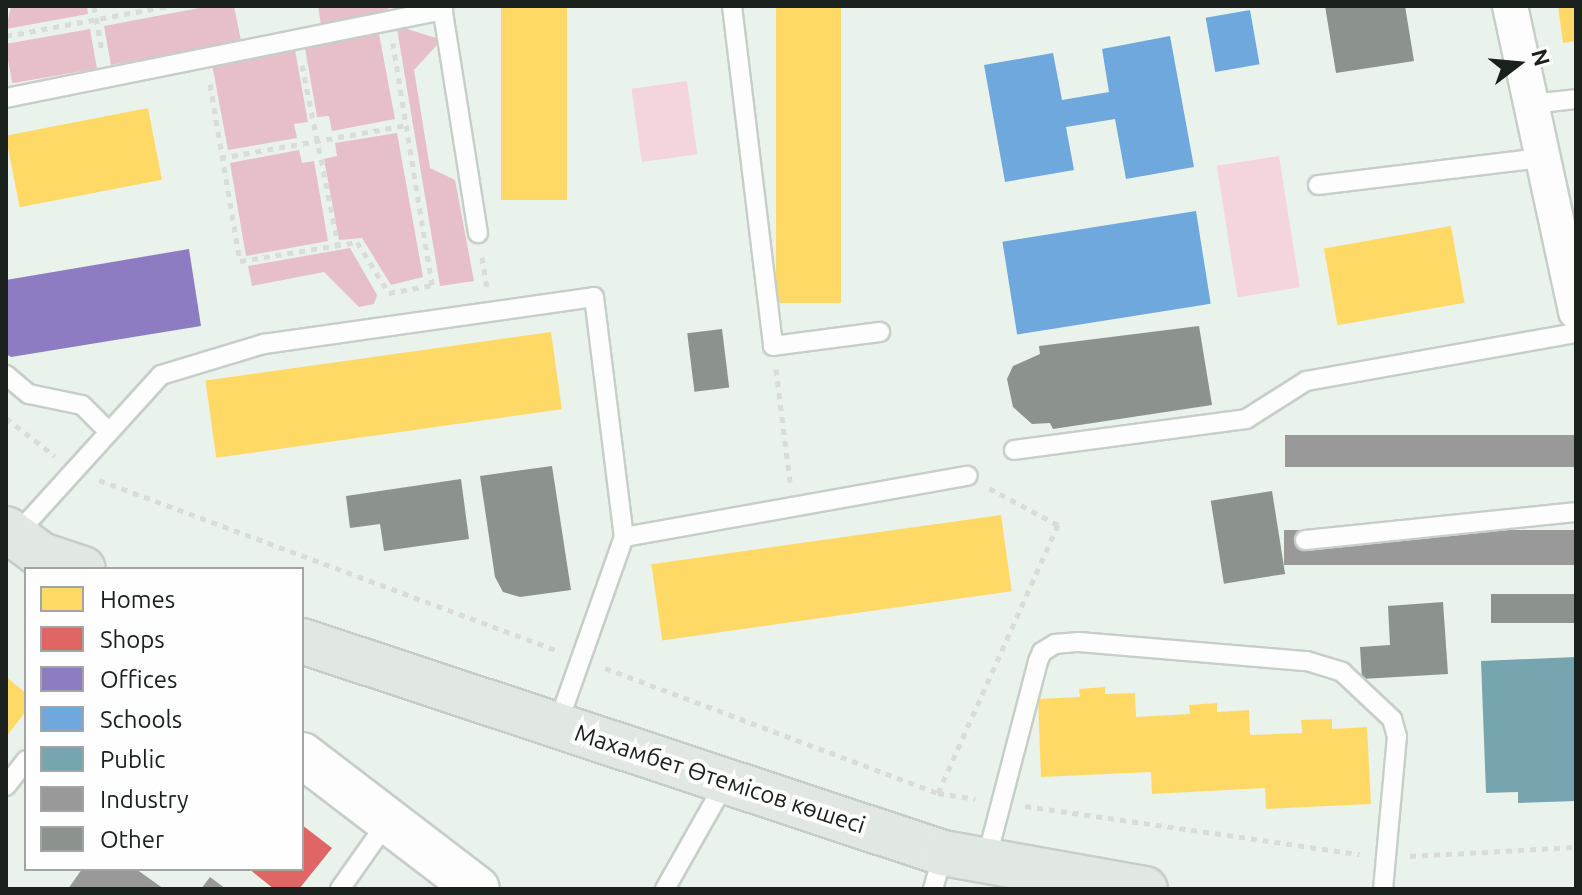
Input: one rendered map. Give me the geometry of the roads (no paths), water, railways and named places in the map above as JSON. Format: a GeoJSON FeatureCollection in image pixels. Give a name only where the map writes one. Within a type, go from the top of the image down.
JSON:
{"type":"FeatureCollection","features":[{"type":"Feature","properties":{"kind":"main road"},"geometry":{"type":"LineString","coordinates":[[30,547],[78,567]]}},
{"type":"Feature","properties":{"kind":"main road","name":"Махамбет Өтемісов көшесі"},"geometry":{"type":"LineString","coordinates":[[304,642],[726,781],[938,871],[986,861],[1118,887]]}},
{"type":"Feature","properties":{"kind":"main road"},"geometry":{"type":"LineString","coordinates":[[304,757],[477,889]]}},
{"type":"Feature","properties":{"kind":"street"},"geometry":{"type":"LineString","coordinates":[[1510,6],[1542,158],[1570,256],[1576,312]]}},
{"type":"Feature","properties":{"kind":"lane"},"geometry":{"type":"LineString","coordinates":[[732,6],[773,346],[880,332]]}},
{"type":"Feature","properties":{"kind":"lane"},"geometry":{"type":"LineString","coordinates":[[6,98],[390,22],[442,8],[478,233]]}},
{"type":"Feature","properties":{"kind":"lane"},"geometry":{"type":"LineString","coordinates":[[1531,104],[1576,99]]}},
{"type":"Feature","properties":{"kind":"lane"},"geometry":{"type":"LineString","coordinates":[[1318,185],[1542,158]]}},
{"type":"Feature","properties":{"kind":"lane"},"geometry":{"type":"LineString","coordinates":[[30,547],[73,471],[161,375],[264,344],[594,297],[624,537],[557,726]]}},
{"type":"Feature","properties":{"kind":"lane"},"geometry":{"type":"LineString","coordinates":[[1014,450],[1246,419],[1306,381],[1576,333]]}},
{"type":"Feature","properties":{"kind":"lane"},"geometry":{"type":"LineString","coordinates":[[6,375],[29,394],[82,405],[108,431]]}},
{"type":"Feature","properties":{"kind":"lane"},"geometry":{"type":"LineString","coordinates":[[624,537],[968,476]]}},
{"type":"Feature","properties":{"kind":"lane"},"geometry":{"type":"LineString","coordinates":[[1305,540],[1576,512]]}},
{"type":"Feature","properties":{"kind":"lane"},"geometry":{"type":"LineString","coordinates":[[986,861],[1038,661],[1042,652],[1055,644],[1079,642],[1307,661],[1342,672],[1392,719],[1397,736],[1383,889]]}},
{"type":"Feature","properties":{"kind":"lane"},"geometry":{"type":"LineString","coordinates":[[6,786],[24,763]]}},
{"type":"Feature","properties":{"kind":"lane"},"geometry":{"type":"LineString","coordinates":[[665,889],[726,781]]}},
{"type":"Feature","properties":{"kind":"lane"},"geometry":{"type":"LineString","coordinates":[[340,889],[388,821]]}}]}
